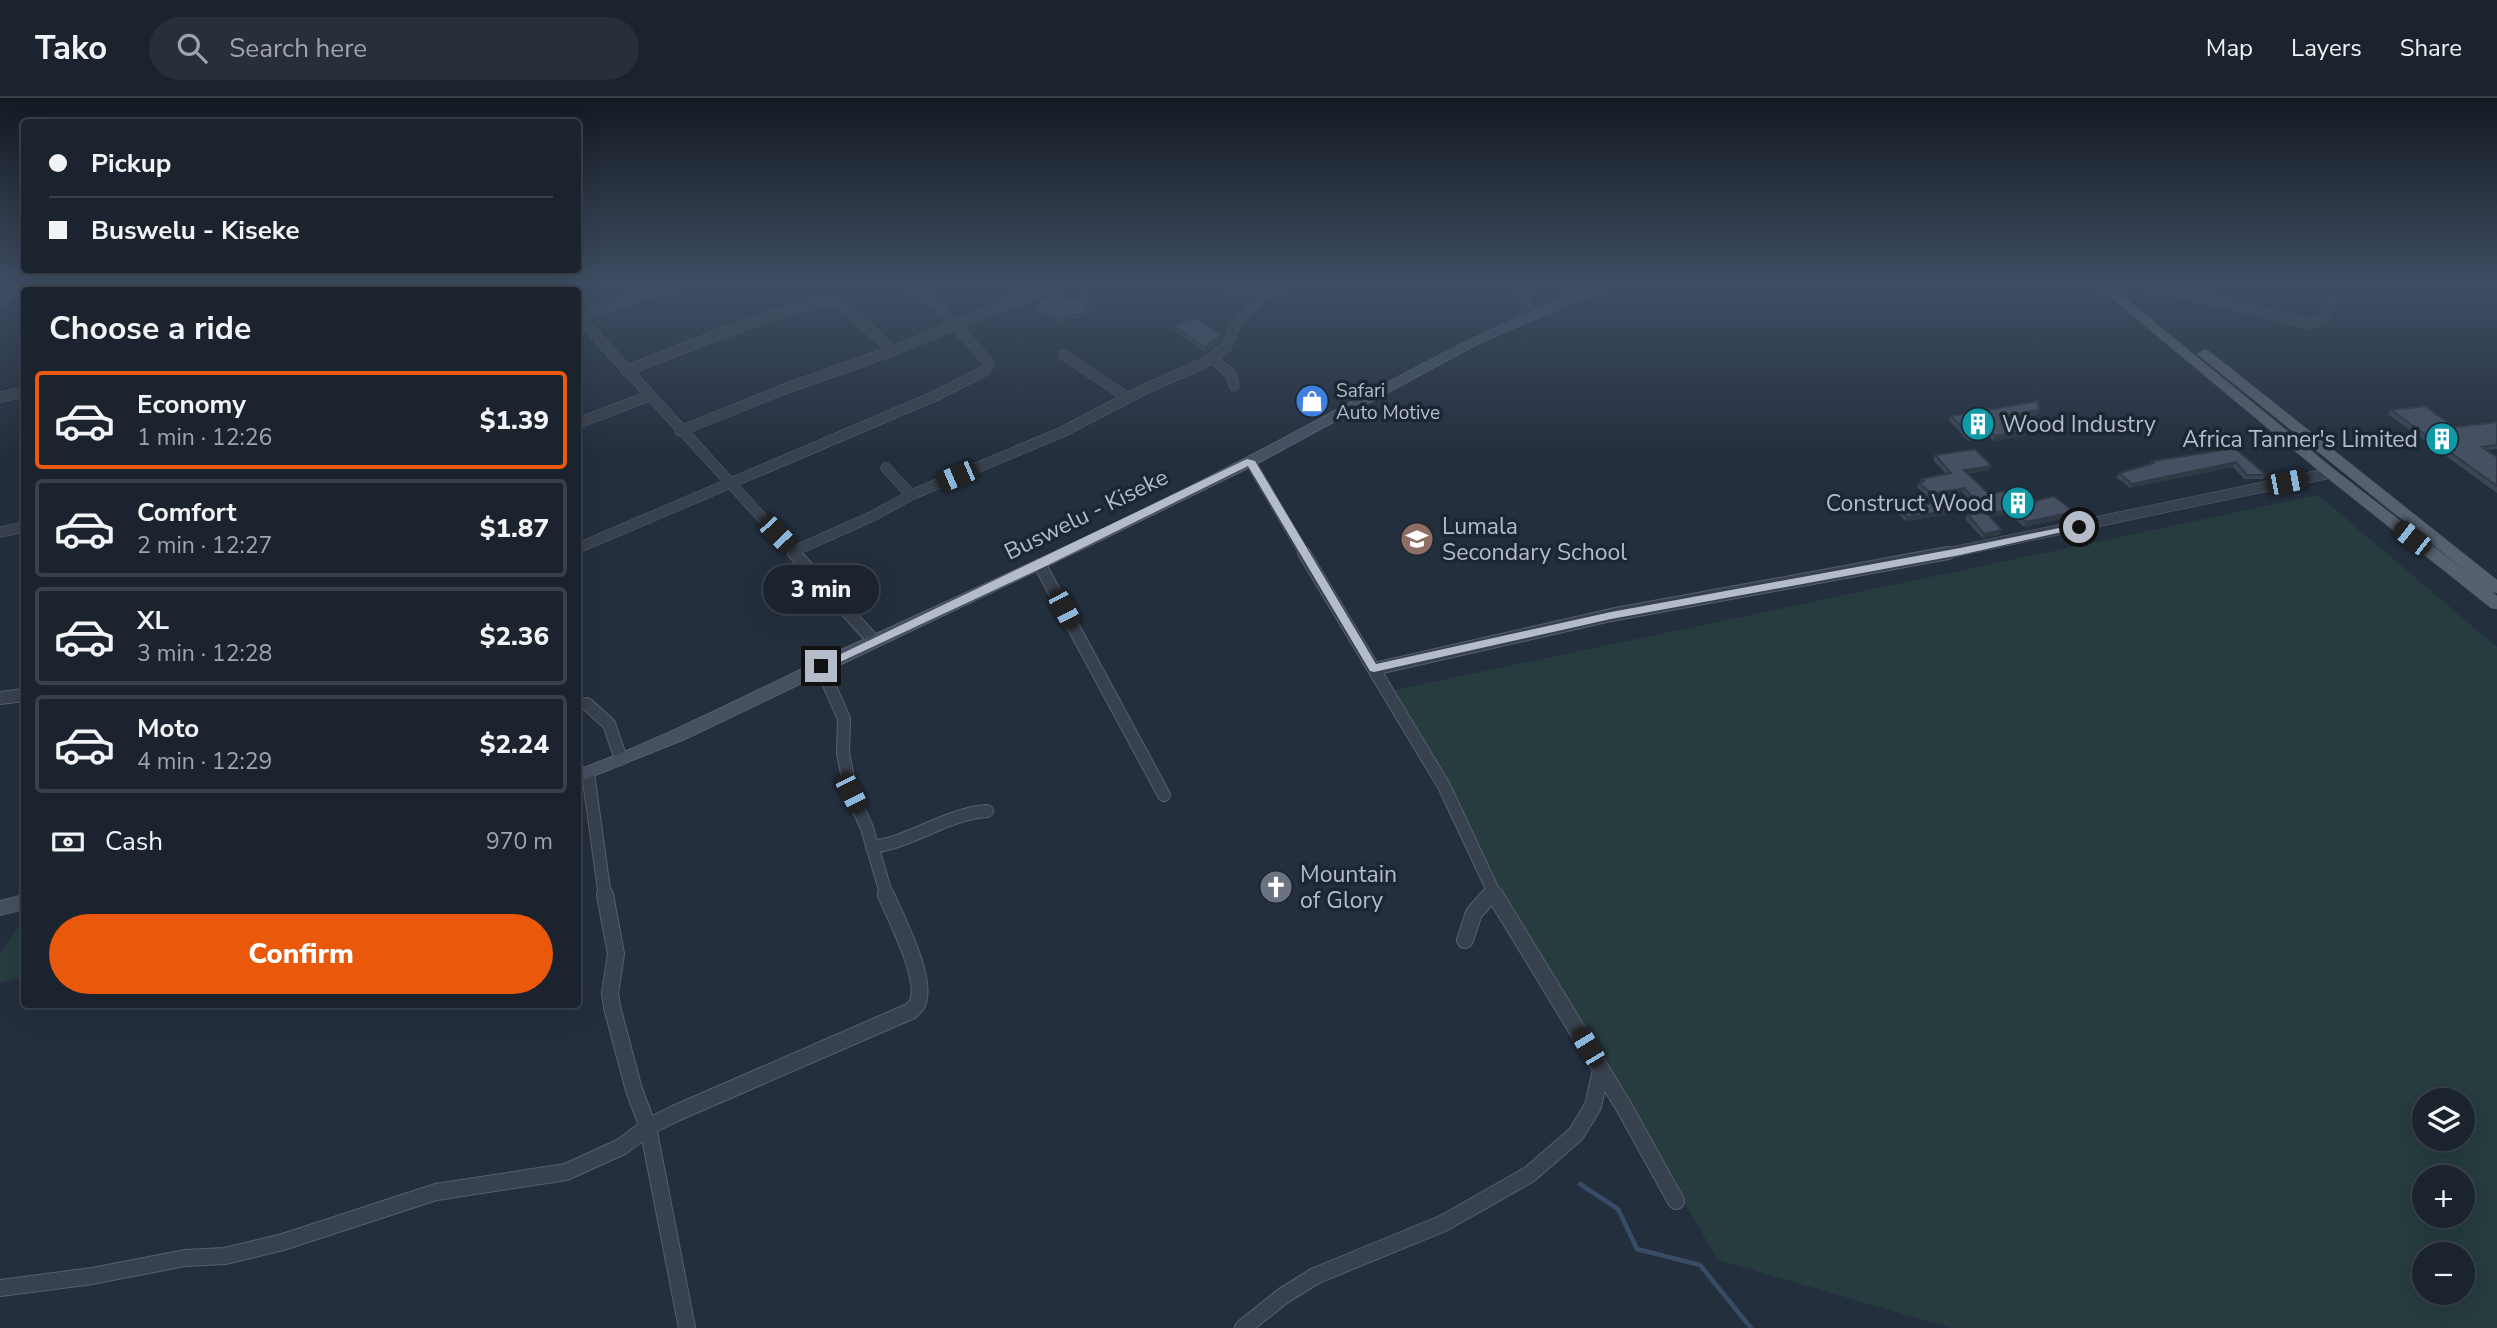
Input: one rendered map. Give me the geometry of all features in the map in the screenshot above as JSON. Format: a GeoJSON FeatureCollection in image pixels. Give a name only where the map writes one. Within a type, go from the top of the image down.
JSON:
{"type":"FeatureCollection","features":[{"type":"Feature","properties":{"kind":"main road","name":"Buswelu - Kiseke"},"geometry":{"type":"LineString","coordinates":[[582,775],[1040,565],[1250,461],[1473,341]]}},
{"type":"Feature","properties":{"kind":"main road"},"geometry":{"type":"LineString","coordinates":[[2171,341],[2330,473],[2497,604]]}},
{"type":"Feature","properties":{"kind":"main road"},"geometry":{"type":"LineString","coordinates":[[2189,341],[2497,588]]}},
{"type":"Feature","properties":{"kind":"main road"},"geometry":{"type":"LineString","coordinates":[[0,908],[21,903]]}},
{"type":"Feature","properties":{"kind":"street"},"geometry":{"type":"LineString","coordinates":[[600,341],[874,641]]}},
{"type":"Feature","properties":{"kind":"street"},"geometry":{"type":"LineString","coordinates":[[626,371],[708,341]]}},
{"type":"Feature","properties":{"kind":"street"},"geometry":{"type":"LineString","coordinates":[[881,341],[892,351]]}},
{"type":"Feature","properties":{"kind":"street"},"geometry":{"type":"LineString","coordinates":[[680,431],[914,341]]}},
{"type":"Feature","properties":{"kind":"street"},"geometry":{"type":"LineString","coordinates":[[581,547],[806,452],[982,373],[989,363],[968,341]]}},
{"type":"Feature","properties":{"kind":"street"},"geometry":{"type":"LineString","coordinates":[[794,551],[866,519],[911,495],[1048,438],[1212,358],[1229,341]]}},
{"type":"Feature","properties":{"kind":"street"},"geometry":{"type":"LineString","coordinates":[[1063,355],[1128,398]]}},
{"type":"Feature","properties":{"kind":"street"},"geometry":{"type":"LineString","coordinates":[[1212,358],[1231,374],[1234,386]]}},
{"type":"Feature","properties":{"kind":"street"},"geometry":{"type":"LineString","coordinates":[[0,397],[21,393]]}},
{"type":"Feature","properties":{"kind":"street"},"geometry":{"type":"LineString","coordinates":[[581,422],[649,396]]}},
{"type":"Feature","properties":{"kind":"street"},"geometry":{"type":"LineString","coordinates":[[1250,461],[1444,786],[1493,892],[1601,1070],[1676,1201]]}},
{"type":"Feature","properties":{"kind":"street"},"geometry":{"type":"LineString","coordinates":[[887,468],[911,495]]}},
{"type":"Feature","properties":{"kind":"street"},"geometry":{"type":"LineString","coordinates":[[1374,668],[1611,615],[1983,547],[2330,473]]}},
{"type":"Feature","properties":{"kind":"street"},"geometry":{"type":"LineString","coordinates":[[0,532],[21,528]]}},
{"type":"Feature","properties":{"kind":"street"},"geometry":{"type":"LineString","coordinates":[[1040,565],[1164,795]]}},
{"type":"Feature","properties":{"kind":"street"},"geometry":{"type":"LineString","coordinates":[[0,1288],[92,1276],[185,1258],[225,1256],[283,1242],[363,1213],[436,1192],[566,1172],[621,1147],[648,1127],[911,1011],[918,1002],[919,984],[882,886],[872,847],[846,777],[843,746],[845,728],[840,705],[821,666]]}},
{"type":"Feature","properties":{"kind":"street"},"geometry":{"type":"LineString","coordinates":[[0,698],[21,695]]}},
{"type":"Feature","properties":{"kind":"street"},"geometry":{"type":"LineString","coordinates":[[587,704],[609,724],[621,759]]}},
{"type":"Feature","properties":{"kind":"street"},"geometry":{"type":"LineString","coordinates":[[582,775],[615,954],[612,1007],[622,1048],[648,1127],[687,1328]]}},
{"type":"Feature","properties":{"kind":"street"},"geometry":{"type":"LineString","coordinates":[[872,847],[898,841],[949,816],[962,812],[986,811]]}},
{"type":"Feature","properties":{"kind":"street"},"geometry":{"type":"LineString","coordinates":[[1465,940],[1474,914],[1493,892]]}},
{"type":"Feature","properties":{"kind":"street"},"geometry":{"type":"LineString","coordinates":[[1243,1328],[1276,1300],[1326,1270],[1432,1229],[1504,1191],[1547,1162],[1573,1136],[1590,1113],[1599,1088],[1601,1070]]}},
{"type":"Feature","properties":{"kind":"green space"},"geometry":{"type":"Polygon","coordinates":[[[2318,495],[2497,647],[2497,1328],[1951,1328],[1718,1260],[1498,885],[1395,690],[2318,495]]]}},
{"type":"Feature","properties":{"kind":"green space"},"geometry":{"type":"Polygon","coordinates":[[[21,922],[21,978],[0,983],[0,953],[21,922]]]}},
{"type":"Feature","properties":{"kind":"building"},"geometry":{"type":"Polygon","coordinates":[[[1197,341],[1212,341],[1205,347],[1197,341]]]}},
{"type":"Feature","properties":{"kind":"building","name":"Wood Industry"},"geometry":{"type":"Polygon","coordinates":[[[2038,401],[2039,410],[2009,415],[2026,431],[1995,436],[1992,433],[1970,436],[1951,416],[2038,401]]]}},
{"type":"Feature","properties":{"kind":"building","name":"Africa Tanner's Limited"},"geometry":{"type":"Polygon","coordinates":[[[2425,406],[2454,427],[2497,422],[2497,445],[2482,447],[2497,457],[2497,486],[2391,410],[2425,406]]]}},
{"type":"Feature","properties":{"kind":"building"},"geometry":{"type":"Polygon","coordinates":[[[2235,448],[2266,475],[2247,475],[2236,462],[2132,484],[2119,473],[2154,463],[2152,461],[2235,448]]]}},
{"type":"Feature","properties":{"kind":"building"},"geometry":{"type":"Polygon","coordinates":[[[1975,449],[1992,466],[1964,470],[1989,494],[2022,488],[2036,501],[2054,496],[2074,512],[2026,522],[2011,510],[1988,513],[1964,488],[1932,494],[1919,483],[1924,481],[1921,479],[1951,473],[1935,455],[1975,449]]]}},
{"type":"Feature","properties":{"kind":"building"},"geometry":{"type":"Polygon","coordinates":[[[1944,501],[1952,510],[1907,517],[1900,509],[1944,501]]]}},
{"type":"Feature","properties":{"kind":"building"},"geometry":{"type":"Polygon","coordinates":[[[1986,512],[2002,530],[1984,534],[1968,515],[1986,512]]]}},
{"type":"Feature","properties":{"kind":"waterway"},"geometry":{"type":"LineString","coordinates":[[1580,1184],[1618,1209],[1637,1249],[1700,1265],[1751,1328]]}},
{"type":"Feature","properties":{"kind":"place","name":"Safari Auto Motive"},"geometry":{"type":"Point","coordinates":[1312,401]}},
{"type":"Feature","properties":{"kind":"place","name":"Wood Industry"},"geometry":{"type":"Point","coordinates":[1978,424]}},
{"type":"Feature","properties":{"kind":"place","name":"Africa Tanner's Limited"},"geometry":{"type":"Point","coordinates":[2442,439]}},
{"type":"Feature","properties":{"kind":"place","name":"Construct Wood"},"geometry":{"type":"Point","coordinates":[2018,503]}},
{"type":"Feature","properties":{"kind":"place","name":"Lumala Secondary School"},"geometry":{"type":"Point","coordinates":[1417,539]}},
{"type":"Feature","properties":{"kind":"place","name":"Mountain of Glory"},"geometry":{"type":"Point","coordinates":[1276,887]}},
{"type":"Feature","properties":{"kind":"route"},"geometry":{"type":"LineString","coordinates":[[821,666],[1040,565],[1250,461],[1303,554],[1374,668],[1611,615],[1960,552],[2079,527]]}}]}
